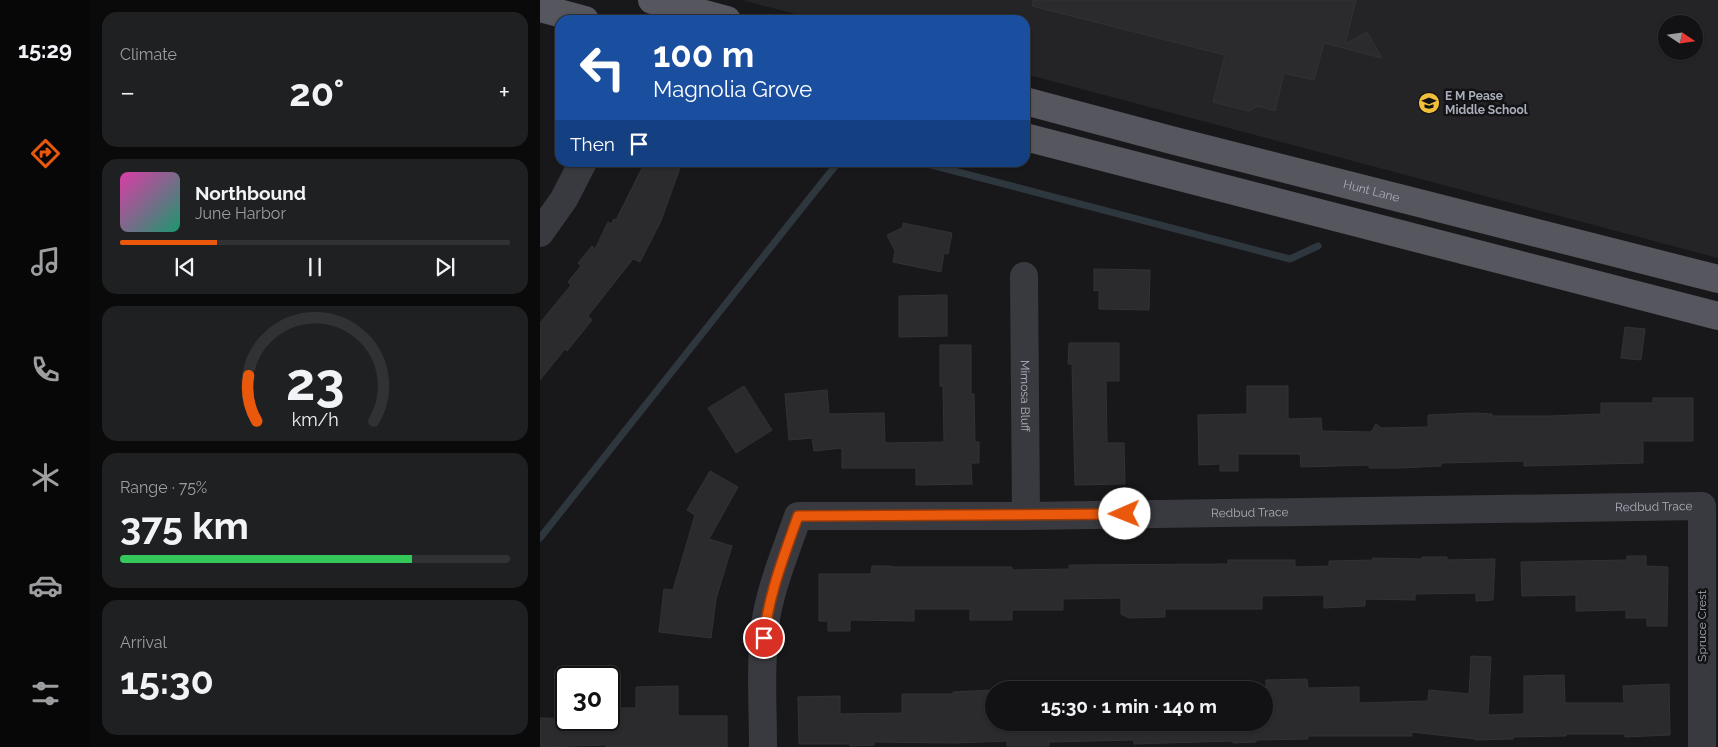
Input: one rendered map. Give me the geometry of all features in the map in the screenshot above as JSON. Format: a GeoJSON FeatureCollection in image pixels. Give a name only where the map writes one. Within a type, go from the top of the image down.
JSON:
{"type":"FeatureCollection","features":[{"type":"Feature","properties":{"kind":"main road"},"geometry":{"type":"LineString","coordinates":[[540,8],[566,15]]}},
{"type":"Feature","properties":{"kind":"main road"},"geometry":{"type":"LineString","coordinates":[[658,8],[698,15]]}},
{"type":"Feature","properties":{"kind":"main road","name":"Hunt Lane"},"geometry":{"type":"LineString","coordinates":[[1030,101],[1175,141],[1706,276]]}},
{"type":"Feature","properties":{"kind":"main road"},"geometry":{"type":"LineString","coordinates":[[1030,138],[1718,316]]}},
{"type":"Feature","properties":{"kind":"main road"},"geometry":{"type":"LineString","coordinates":[[1166,175],[1175,141]]}},
{"type":"Feature","properties":{"kind":"main road"},"geometry":{"type":"LineString","coordinates":[[1684,307],[1706,276]]}},
{"type":"Feature","properties":{"kind":"street"},"geometry":{"type":"LineString","coordinates":[[540,233],[552,195],[578,167]]}},
{"type":"Feature","properties":{"kind":"street","name":"Mimosa Bluff"},"geometry":{"type":"LineString","coordinates":[[1024,276],[1026,516]]}},
{"type":"Feature","properties":{"kind":"street","name":"Redbud Trace"},"geometry":{"type":"LineString","coordinates":[[764,747],[763,653],[765,624],[772,593],[798,516],[1026,516],[1702,506]]}},
{"type":"Feature","properties":{"kind":"street","name":"Spruce Crest"},"geometry":{"type":"LineString","coordinates":[[1702,506],[1702,747]]}},
{"type":"Feature","properties":{"kind":"shaded area","name":"E M Pease Middle School"},"geometry":{"type":"Polygon","coordinates":[[[742,0],[1718,0],[1718,258],[1030,75],[1030,15],[800,15],[742,0]]]}},
{"type":"Feature","properties":{"kind":"building"},"geometry":{"type":"Polygon","coordinates":[[[1033,0],[1356,0],[1345,44],[1367,32],[1382,58],[1324,43],[1314,80],[1284,73],[1275,111],[1258,106],[1249,111],[1213,102],[1225,55],[1032,6],[1033,0]]]}},
{"type":"Feature","properties":{"kind":"building"},"geometry":{"type":"Polygon","coordinates":[[[642,167],[680,167],[661,221],[640,262],[633,259],[588,316],[592,320],[540,380],[540,323],[571,285],[568,282],[581,266],[578,263],[592,246],[595,249],[608,222],[611,224],[614,219],[616,220],[642,167]]]}},
{"type":"Feature","properties":{"kind":"building"},"geometry":{"type":"Polygon","coordinates":[[[903,223],[952,233],[948,254],[944,253],[941,272],[893,262],[895,251],[887,235],[902,228],[903,223]]]}},
{"type":"Feature","properties":{"kind":"building"},"geometry":{"type":"Polygon","coordinates":[[[1094,269],[1150,270],[1149,310],[1099,309],[1099,290],[1094,291],[1094,269]]]}},
{"type":"Feature","properties":{"kind":"building"},"geometry":{"type":"Polygon","coordinates":[[[947,295],[947,336],[899,337],[899,296],[947,295]]]}},
{"type":"Feature","properties":{"kind":"building"},"geometry":{"type":"Polygon","coordinates":[[[1625,327],[1645,329],[1641,360],[1621,358],[1625,327]]]}},
{"type":"Feature","properties":{"kind":"building"},"geometry":{"type":"Polygon","coordinates":[[[1069,343],[1119,343],[1119,381],[1106,381],[1107,443],[1124,443],[1125,484],[1075,485],[1072,364],[1068,364],[1069,343]]]}},
{"type":"Feature","properties":{"kind":"building"},"geometry":{"type":"Polygon","coordinates":[[[940,345],[971,345],[971,394],[974,394],[975,442],[979,442],[979,463],[971,463],[972,484],[916,485],[916,468],[842,468],[842,448],[814,451],[812,438],[789,440],[785,394],[827,390],[829,414],[884,413],[885,443],[944,442],[943,386],[940,386],[940,345]]]}},
{"type":"Feature","properties":{"kind":"building"},"geometry":{"type":"Polygon","coordinates":[[[744,386],[772,430],[736,453],[708,408],[744,386]]]}},
{"type":"Feature","properties":{"kind":"building"},"geometry":{"type":"Polygon","coordinates":[[[1247,386],[1288,386],[1288,419],[1321,418],[1322,431],[1371,432],[1376,424],[1381,428],[1428,427],[1428,415],[1474,413],[1492,414],[1492,416],[1601,414],[1601,403],[1653,403],[1653,398],[1693,398],[1693,441],[1643,441],[1643,463],[1524,466],[1524,461],[1441,463],[1441,466],[1400,468],[1369,468],[1369,465],[1301,467],[1300,454],[1238,454],[1238,471],[1220,471],[1220,464],[1199,465],[1198,415],[1247,414],[1247,386]]]}},
{"type":"Feature","properties":{"kind":"building"},"geometry":{"type":"Polygon","coordinates":[[[710,471],[738,487],[709,539],[732,546],[716,599],[711,638],[659,632],[664,589],[673,590],[695,515],[687,510],[710,471]]]}},
{"type":"Feature","properties":{"kind":"building"},"geometry":{"type":"Polygon","coordinates":[[[1627,556],[1646,556],[1646,566],[1668,567],[1667,626],[1647,626],[1647,618],[1626,618],[1626,610],[1576,611],[1576,595],[1522,596],[1521,562],[1627,560],[1627,556]]]}},
{"type":"Feature","properties":{"kind":"building"},"geometry":{"type":"Polygon","coordinates":[[[1422,557],[1447,557],[1447,560],[1495,559],[1493,600],[1476,601],[1476,593],[1415,594],[1415,600],[1365,599],[1365,606],[1324,608],[1324,595],[1262,596],[1262,609],[1165,609],[1165,617],[1129,618],[1121,614],[1121,598],[1063,599],[1063,610],[1012,610],[1012,620],[970,620],[970,609],[914,609],[914,621],[850,620],[850,631],[828,631],[828,621],[819,621],[819,574],[871,574],[872,566],[1012,567],[1012,570],[1069,569],[1069,565],[1228,564],[1228,560],[1295,560],[1295,567],[1329,566],[1329,561],[1373,560],[1373,558],[1422,559],[1422,557]]]}},
{"type":"Feature","properties":{"kind":"building"},"geometry":{"type":"Polygon","coordinates":[[[1471,656],[1491,657],[1488,715],[1524,714],[1524,676],[1564,675],[1565,703],[1624,703],[1623,686],[1669,684],[1670,735],[1625,737],[1625,734],[1566,734],[1566,736],[1475,740],[1411,732],[1412,736],[1308,736],[1308,739],[1256,740],[1256,742],[1233,743],[1233,741],[1134,744],[1134,740],[1049,742],[1049,746],[1007,746],[1007,741],[955,743],[874,742],[874,745],[850,746],[850,744],[799,744],[798,697],[840,696],[840,714],[902,713],[902,694],[953,694],[953,692],[985,690],[985,731],[1273,731],[1273,681],[1266,680],[1307,679],[1308,688],[1359,687],[1359,703],[1428,701],[1429,690],[1469,694],[1471,656]]]}},
{"type":"Feature","properties":{"kind":"building"},"geometry":{"type":"Polygon","coordinates":[[[678,686],[678,716],[727,716],[727,747],[606,747],[606,745],[540,747],[540,718],[555,718],[555,731],[620,731],[620,708],[636,708],[636,687],[678,686]]]}},
{"type":"Feature","properties":{"kind":"waterway"},"geometry":{"type":"LineString","coordinates":[[540,538],[834,167]]}},
{"type":"Feature","properties":{"kind":"waterway"},"geometry":{"type":"LineString","coordinates":[[939,167],[1290,259],[1318,246]]}},
{"type":"Feature","properties":{"kind":"place","name":"E M Pease Middle School"},"geometry":{"type":"Point","coordinates":[1429,103]}},
{"type":"Feature","properties":{"kind":"route"},"geometry":{"type":"LineString","coordinates":[[764,638],[772,593],[798,516],[1125,514]]}}]}
